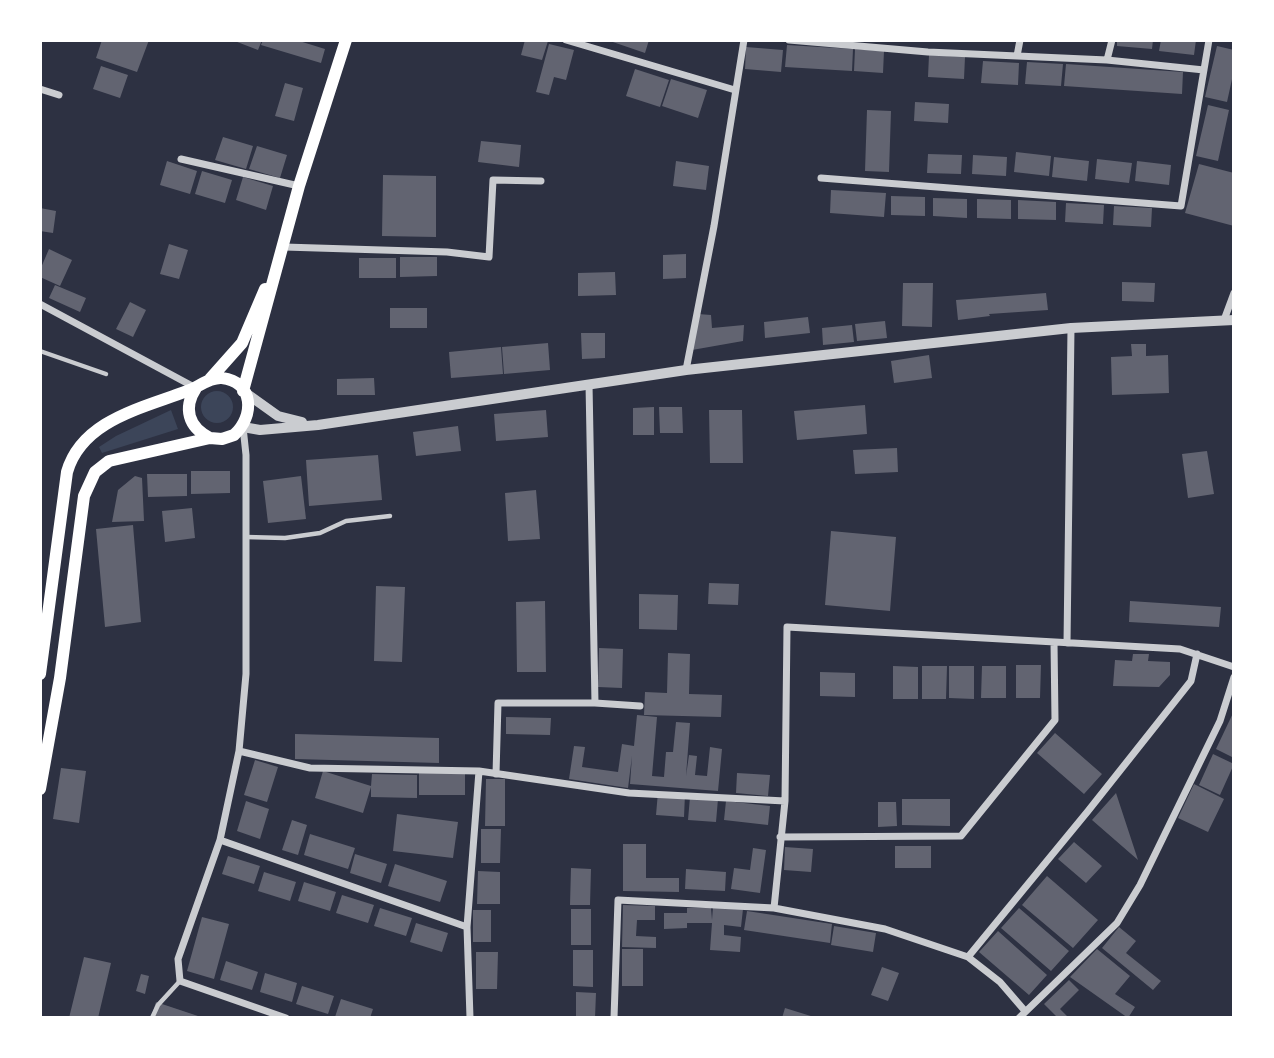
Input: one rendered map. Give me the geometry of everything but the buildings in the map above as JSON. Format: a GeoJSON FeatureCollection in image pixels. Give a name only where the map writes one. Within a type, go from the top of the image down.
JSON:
{"type":"FeatureCollection","features":[{"type":"Feature","properties":{"kind":"main road"},"geometry":{"type":"LineString","coordinates":[[243,391],[299,186],[346,40]]}},
{"type":"Feature","properties":{"kind":"main road"},"geometry":{"type":"LineString","coordinates":[[40,674],[67,472],[75,450],[111,420],[196,388],[210,379],[242,342],[284,247]]}},
{"type":"Feature","properties":{"kind":"main road"},"geometry":{"type":"LineString","coordinates":[[40,789],[60,678],[83,496],[95,472],[109,461],[210,438],[222,439],[234,435],[243,427],[249,409],[243,391],[234,382],[222,378],[210,379]]}},
{"type":"Feature","properties":{"kind":"main road"},"geometry":{"type":"LineString","coordinates":[[196,388],[188,407],[189,417],[201,433],[210,438]]}},
{"type":"Feature","properties":{"kind":"street"},"geometry":{"type":"LineString","coordinates":[[566,40],[735,90]]}},
{"type":"Feature","properties":{"kind":"street"},"geometry":{"type":"LineString","coordinates":[[686,370],[714,226],[744,40]]}},
{"type":"Feature","properties":{"kind":"street"},"geometry":{"type":"LineString","coordinates":[[789,40],[838,42],[928,52],[1107,60],[1204,70]]}},
{"type":"Feature","properties":{"kind":"street"},"geometry":{"type":"LineString","coordinates":[[928,52],[930,40]]}},
{"type":"Feature","properties":{"kind":"street"},"geometry":{"type":"LineString","coordinates":[[1017,56],[1020,40]]}},
{"type":"Feature","properties":{"kind":"street"},"geometry":{"type":"LineString","coordinates":[[1107,60],[1112,40]]}},
{"type":"Feature","properties":{"kind":"street"},"geometry":{"type":"LineString","coordinates":[[821,178],[1181,206],[1209,40]]}},
{"type":"Feature","properties":{"kind":"street"},"geometry":{"type":"LineString","coordinates":[[40,89],[58,95]]}},
{"type":"Feature","properties":{"kind":"street"},"geometry":{"type":"LineString","coordinates":[[181,159],[299,186]]}},
{"type":"Feature","properties":{"kind":"street"},"geometry":{"type":"LineString","coordinates":[[284,247],[447,252],[489,257],[493,180],[541,181]]}},
{"type":"Feature","properties":{"kind":"street"},"geometry":{"type":"LineString","coordinates":[[286,1018],[180,981],[178,959],[220,840],[239,751],[246,674],[246,455],[243,427],[260,430],[318,425],[686,370],[1071,328],[1229,320],[1234,293]]}},
{"type":"Feature","properties":{"kind":"street"},"geometry":{"type":"LineString","coordinates":[[40,304],[196,388]]}},
{"type":"Feature","properties":{"kind":"street"},"geometry":{"type":"LineString","coordinates":[[1067,643],[1071,328]]}},
{"type":"Feature","properties":{"kind":"street"},"geometry":{"type":"LineString","coordinates":[[589,384],[595,703]]}},
{"type":"Feature","properties":{"kind":"street"},"geometry":{"type":"LineString","coordinates":[[243,391],[278,416],[318,425]]}},
{"type":"Feature","properties":{"kind":"street"},"geometry":{"type":"LineString","coordinates":[[774,908],[785,801],[787,627],[1180,649],[1234,667]]}},
{"type":"Feature","properties":{"kind":"street"},"geometry":{"type":"LineString","coordinates":[[780,837],[961,836],[1055,720],[1054,642]]}},
{"type":"Feature","properties":{"kind":"street"},"geometry":{"type":"LineString","coordinates":[[968,957],[1191,681],[1197,654]]}},
{"type":"Feature","properties":{"kind":"street"},"geometry":{"type":"LineString","coordinates":[[1019,1018],[1117,922],[1140,885],[1220,721],[1234,677]]}},
{"type":"Feature","properties":{"kind":"street"},"geometry":{"type":"LineString","coordinates":[[496,774],[498,703],[640,706]]}},
{"type":"Feature","properties":{"kind":"street"},"geometry":{"type":"LineString","coordinates":[[239,751],[310,768],[479,771],[629,793],[785,801]]}},
{"type":"Feature","properties":{"kind":"street"},"geometry":{"type":"LineString","coordinates":[[470,1018],[467,927],[479,771]]}},
{"type":"Feature","properties":{"kind":"street"},"geometry":{"type":"LineString","coordinates":[[220,840],[467,927]]}},
{"type":"Feature","properties":{"kind":"street"},"geometry":{"type":"LineString","coordinates":[[614,1018],[618,900],[774,908],[885,929],[968,957],[1000,982],[1025,1011]]}},
{"type":"Feature","properties":{"kind":"lane"},"geometry":{"type":"LineString","coordinates":[[40,351],[106,374]]}},
{"type":"Feature","properties":{"kind":"lane"},"geometry":{"type":"LineString","coordinates":[[246,537],[285,538],[320,533],[346,521],[390,516]]}},
{"type":"Feature","properties":{"kind":"lane"},"geometry":{"type":"LineString","coordinates":[[152,1018],[158,1005],[180,981]]}},
{"type":"Feature","properties":{"kind":"shaded area"},"geometry":{"type":"Polygon","coordinates":[[[217,391],[228,396],[233,407],[228,418],[217,423],[206,418],[201,407],[206,396],[217,391]]]}},
{"type":"Feature","properties":{"kind":"shaded area"},"geometry":{"type":"Polygon","coordinates":[[[171,410],[178,429],[102,453],[99,447],[116,436],[171,410]]]}}]}
